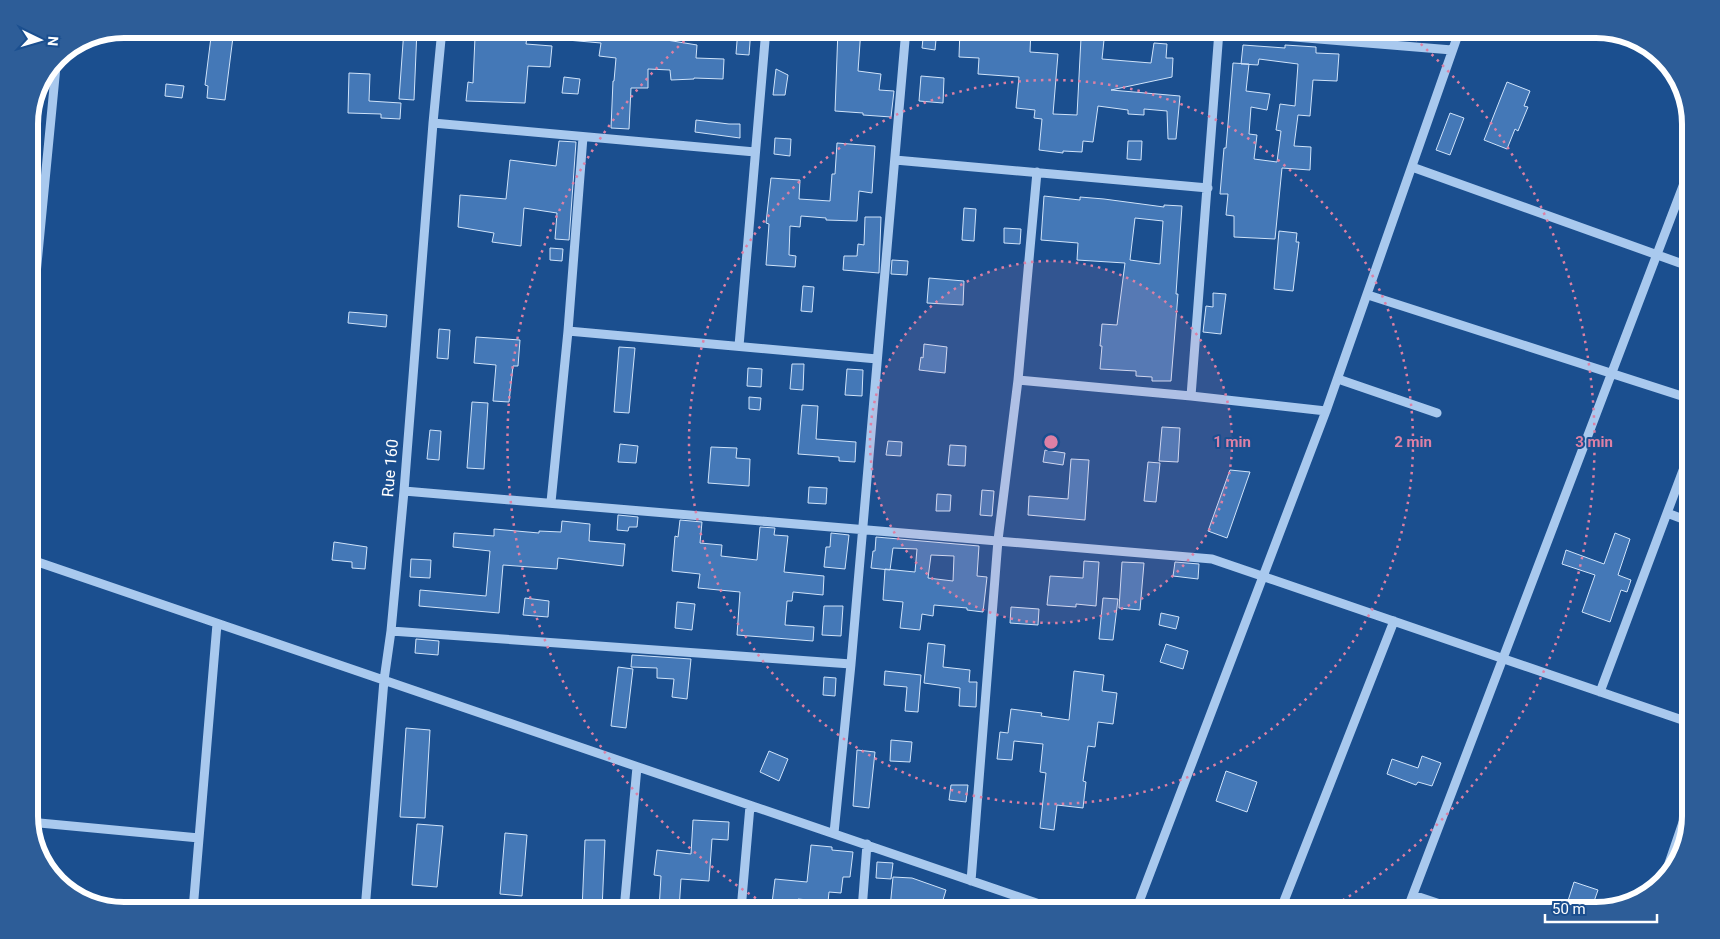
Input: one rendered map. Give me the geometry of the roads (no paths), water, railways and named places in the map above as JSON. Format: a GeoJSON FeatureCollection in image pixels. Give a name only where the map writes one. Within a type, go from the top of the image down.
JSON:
{"type":"FeatureCollection","features":[{"type":"Feature","properties":{"kind":"street","name":"Rue 160"},"geometry":{"type":"LineString","coordinates":[[366,902],[384,680],[391,631],[404,491],[441,38]]}},
{"type":"Feature","properties":{"kind":"street"},"geometry":{"type":"LineString","coordinates":[[739,346],[765,38]]}},
{"type":"Feature","properties":{"kind":"street"},"geometry":{"type":"LineString","coordinates":[[834,834],[851,664],[861,530],[896,160],[905,38]]}},
{"type":"Feature","properties":{"kind":"street"},"geometry":{"type":"LineString","coordinates":[[1191,396],[1219,38]]}},
{"type":"Feature","properties":{"kind":"street"},"geometry":{"type":"LineString","coordinates":[[1305,38],[1452,50]]}},
{"type":"Feature","properties":{"kind":"street"},"geometry":{"type":"LineString","coordinates":[[1139,902],[1338,379],[1457,38]]}},
{"type":"Feature","properties":{"kind":"street"},"geometry":{"type":"LineString","coordinates":[[38,238],[55,72]]}},
{"type":"Feature","properties":{"kind":"street"},"geometry":{"type":"LineString","coordinates":[[433,123],[755,152]]}},
{"type":"Feature","properties":{"kind":"street"},"geometry":{"type":"LineString","coordinates":[[551,502],[568,331],[583,137]]}},
{"type":"Feature","properties":{"kind":"street"},"geometry":{"type":"LineString","coordinates":[[896,160],[1208,188]]}},
{"type":"Feature","properties":{"kind":"street"},"geometry":{"type":"LineString","coordinates":[[1412,167],[1682,263]]}},
{"type":"Feature","properties":{"kind":"street"},"geometry":{"type":"LineString","coordinates":[[971,881],[998,540],[1018,380],[1037,172]]}},
{"type":"Feature","properties":{"kind":"street"},"geometry":{"type":"LineString","coordinates":[[1411,902],[1682,189]]}},
{"type":"Feature","properties":{"kind":"street"},"geometry":{"type":"LineString","coordinates":[[1368,295],[1682,396]]}},
{"type":"Feature","properties":{"kind":"street"},"geometry":{"type":"LineString","coordinates":[[568,331],[877,359]]}},
{"type":"Feature","properties":{"kind":"street"},"geometry":{"type":"LineString","coordinates":[[1338,379],[1436,413]]}},
{"type":"Feature","properties":{"kind":"street"},"geometry":{"type":"LineString","coordinates":[[1018,380],[1326,411]]}},
{"type":"Feature","properties":{"kind":"street"},"geometry":{"type":"LineString","coordinates":[[1600,692],[1682,473]]}},
{"type":"Feature","properties":{"kind":"street"},"geometry":{"type":"LineString","coordinates":[[404,491],[1212,559],[1682,720]]}},
{"type":"Feature","properties":{"kind":"street"},"geometry":{"type":"LineString","coordinates":[[1667,514],[1682,519]]}},
{"type":"Feature","properties":{"kind":"street"},"geometry":{"type":"LineString","coordinates":[[38,562],[1033,902]]}},
{"type":"Feature","properties":{"kind":"street"},"geometry":{"type":"LineString","coordinates":[[1284,901],[1394,622]]}},
{"type":"Feature","properties":{"kind":"street"},"geometry":{"type":"LineString","coordinates":[[194,902],[217,624]]}},
{"type":"Feature","properties":{"kind":"street"},"geometry":{"type":"LineString","coordinates":[[391,631],[851,664]]}},
{"type":"Feature","properties":{"kind":"street"},"geometry":{"type":"LineString","coordinates":[[625,902],[637,767]]}},
{"type":"Feature","properties":{"kind":"street"},"geometry":{"type":"LineString","coordinates":[[742,902],[750,806]]}},
{"type":"Feature","properties":{"kind":"street"},"geometry":{"type":"LineString","coordinates":[[38,823],[199,838]]}},
{"type":"Feature","properties":{"kind":"street"},"geometry":{"type":"LineString","coordinates":[[1671,859],[1682,825]]}},
{"type":"Feature","properties":{"kind":"street"},"geometry":{"type":"LineString","coordinates":[[863,902],[867,844]]}},
{"type":"Feature","properties":{"kind":"street"},"geometry":{"type":"LineString","coordinates":[[1413,895],[1434,902]]}}]}
